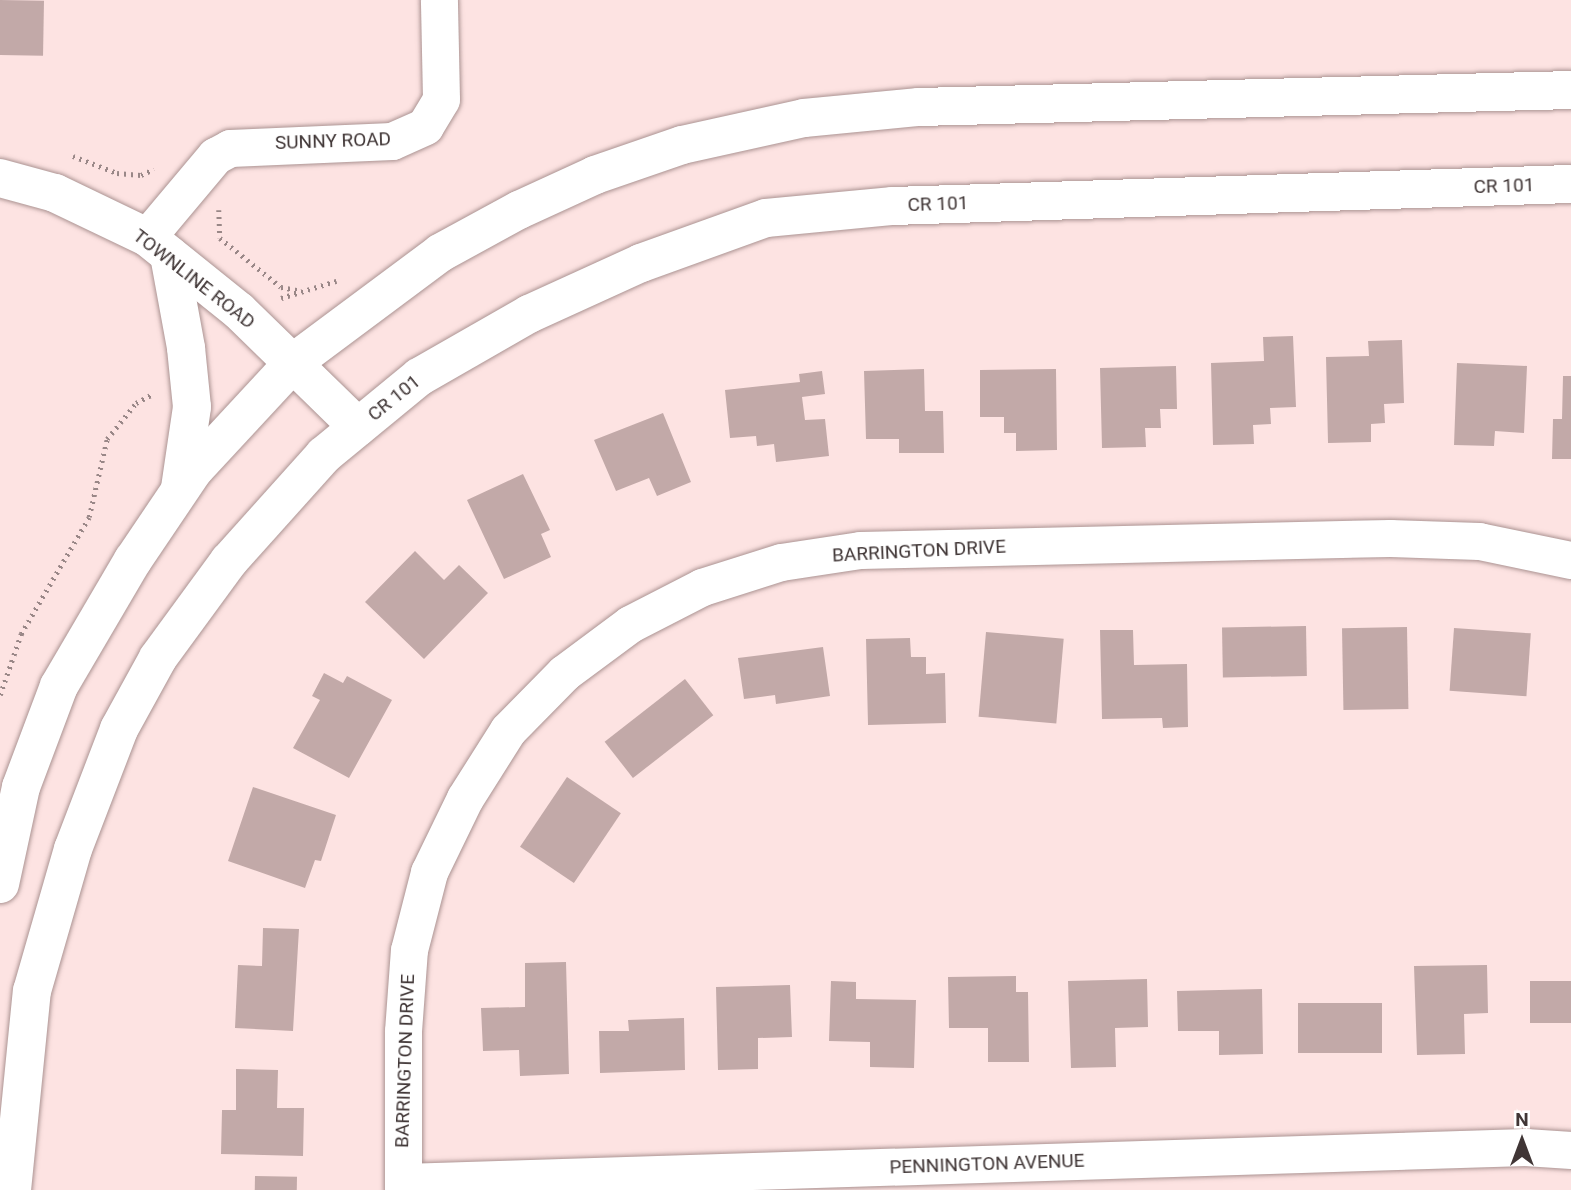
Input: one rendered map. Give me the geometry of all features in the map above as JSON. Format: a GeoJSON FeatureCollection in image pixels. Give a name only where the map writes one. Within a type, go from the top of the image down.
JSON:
{"type":"FeatureCollection","features":[{"type":"Feature","properties":{"kind":"main road"},"geometry":{"type":"LineString","coordinates":[[0,884],[21,788],[59,686],[179,491],[294,362],[440,253],[519,210],[595,175],[682,145],[804,118],[919,107],[1571,89]]}},
{"type":"Feature","properties":{"kind":"main road","name":"TOWNLINE ROAD"},"geometry":{"type":"LineString","coordinates":[[0,178],[55,193],[158,246],[294,362],[358,427]]}},
{"type":"Feature","properties":{"kind":"main road","name":"CR 101"},"geometry":{"type":"LineString","coordinates":[[12,1190],[32,991],[74,849],[119,729],[158,658],[229,561],[321,458],[419,377],[529,314],[641,263],[766,218],[893,206],[1571,184]]}},
{"type":"Feature","properties":{"kind":"main road"},"geometry":{"type":"LineString","coordinates":[[158,246],[187,348],[192,407],[179,491]]}},
{"type":"Feature","properties":{"kind":"street","name":"SUNNY ROAD"},"geometry":{"type":"LineString","coordinates":[[158,246],[206,166],[230,148],[249,144],[392,141],[425,125],[441,99],[439,0]]}},
{"type":"Feature","properties":{"kind":"street","name":"BARRINGTON DRIVE"},"geometry":{"type":"LineString","coordinates":[[402,1186],[402,1031],[409,950],[429,872],[465,798],[508,730],[564,673],[630,624],[715,583],[781,562],[860,550],[1390,538],[1479,541],[1571,560]]}},
{"type":"Feature","properties":{"kind":"street","name":"PENNINGTON AVENUE"},"geometry":{"type":"LineString","coordinates":[[402,1186],[1484,1148],[1571,1150]]}},
{"type":"Feature","properties":{"kind":"building"},"geometry":{"type":"Polygon","coordinates":[[[0,0],[44,1],[43,56],[0,55],[0,0]]]}},
{"type":"Feature","properties":{"kind":"building"},"geometry":{"type":"Polygon","coordinates":[[[1293,336],[1296,407],[1270,408],[1271,424],[1253,425],[1254,444],[1213,445],[1211,363],[1264,361],[1263,337],[1293,336]]]}},
{"type":"Feature","properties":{"kind":"building"},"geometry":{"type":"Polygon","coordinates":[[[1402,340],[1404,403],[1384,404],[1385,423],[1371,424],[1371,442],[1328,443],[1326,357],[1369,356],[1368,341],[1402,340]]]}},
{"type":"Feature","properties":{"kind":"building"},"geometry":{"type":"Polygon","coordinates":[[[1457,363],[1527,366],[1524,433],[1495,431],[1494,446],[1454,445],[1457,363]]]}},
{"type":"Feature","properties":{"kind":"building"},"geometry":{"type":"Polygon","coordinates":[[[1176,366],[1177,409],[1160,409],[1161,428],[1145,428],[1146,447],[1102,448],[1100,368],[1176,366]]]}},
{"type":"Feature","properties":{"kind":"building"},"geometry":{"type":"Polygon","coordinates":[[[924,369],[925,411],[943,411],[944,453],[899,453],[899,439],[866,439],[864,371],[924,369]]]}},
{"type":"Feature","properties":{"kind":"building"},"geometry":{"type":"Polygon","coordinates":[[[1056,369],[1057,450],[1016,451],[1016,433],[1004,433],[1004,417],[980,417],[980,370],[1056,369]]]}},
{"type":"Feature","properties":{"kind":"building"},"geometry":{"type":"Polygon","coordinates":[[[822,371],[825,394],[802,397],[805,420],[825,419],[829,456],[776,462],[774,444],[757,446],[756,436],[730,438],[725,390],[800,382],[799,374],[822,371]]]}},
{"type":"Feature","properties":{"kind":"building"},"geometry":{"type":"Polygon","coordinates":[[[1563,376],[1571,376],[1571,459],[1552,459],[1553,419],[1562,419],[1563,376]]]}},
{"type":"Feature","properties":{"kind":"building"},"geometry":{"type":"Polygon","coordinates":[[[663,413],[691,482],[657,496],[649,478],[616,491],[594,440],[663,413]]]}},
{"type":"Feature","properties":{"kind":"building"},"geometry":{"type":"Polygon","coordinates":[[[523,474],[550,530],[541,534],[551,557],[504,579],[467,500],[523,474]]]}},
{"type":"Feature","properties":{"kind":"building"},"geometry":{"type":"Polygon","coordinates":[[[415,551],[444,580],[459,565],[488,593],[424,659],[365,602],[415,551]]]}},
{"type":"Feature","properties":{"kind":"building"},"geometry":{"type":"Polygon","coordinates":[[[1306,626],[1307,676],[1223,677],[1222,627],[1306,626]]]}},
{"type":"Feature","properties":{"kind":"building"},"geometry":{"type":"Polygon","coordinates":[[[1407,627],[1408,709],[1343,710],[1342,628],[1407,627]]]}},
{"type":"Feature","properties":{"kind":"building"},"geometry":{"type":"Polygon","coordinates":[[[1454,628],[1531,633],[1526,696],[1450,691],[1454,628]]]}},
{"type":"Feature","properties":{"kind":"building"},"geometry":{"type":"Polygon","coordinates":[[[1100,630],[1133,630],[1134,665],[1187,664],[1188,727],[1163,728],[1162,718],[1102,719],[1100,630]]]}},
{"type":"Feature","properties":{"kind":"building"},"geometry":{"type":"Polygon","coordinates":[[[986,632],[1064,639],[1056,723],[979,717],[986,632]]]}},
{"type":"Feature","properties":{"kind":"building"},"geometry":{"type":"Polygon","coordinates":[[[910,638],[911,657],[926,657],[926,674],[945,673],[946,723],[868,725],[866,639],[910,638]]]}},
{"type":"Feature","properties":{"kind":"building"},"geometry":{"type":"Polygon","coordinates":[[[823,647],[830,696],[776,704],[775,695],[744,699],[738,658],[823,647]]]}},
{"type":"Feature","properties":{"kind":"building"},"geometry":{"type":"Polygon","coordinates":[[[324,673],[343,683],[347,676],[392,700],[349,778],[293,748],[320,700],[312,696],[324,673]]]}},
{"type":"Feature","properties":{"kind":"building"},"geometry":{"type":"Polygon","coordinates":[[[685,679],[713,715],[633,778],[605,742],[685,679]]]}},
{"type":"Feature","properties":{"kind":"building"},"geometry":{"type":"Polygon","coordinates":[[[567,777],[621,813],[574,883],[520,847],[567,777]]]}},
{"type":"Feature","properties":{"kind":"building"},"geometry":{"type":"Polygon","coordinates":[[[253,787],[336,815],[321,861],[315,860],[305,888],[228,861],[253,787]]]}},
{"type":"Feature","properties":{"kind":"building"},"geometry":{"type":"Polygon","coordinates":[[[263,928],[299,929],[293,1031],[235,1028],[238,965],[262,966],[263,928]]]}},
{"type":"Feature","properties":{"kind":"building"},"geometry":{"type":"Polygon","coordinates":[[[566,962],[569,1074],[520,1076],[519,1050],[483,1051],[481,1008],[525,1007],[525,963],[566,962]]]}},
{"type":"Feature","properties":{"kind":"building"},"geometry":{"type":"Polygon","coordinates":[[[1487,965],[1488,1013],[1464,1014],[1465,1054],[1417,1055],[1414,966],[1487,965]]]}},
{"type":"Feature","properties":{"kind":"building"},"geometry":{"type":"Polygon","coordinates":[[[1016,976],[1016,992],[1028,992],[1029,1062],[988,1062],[988,1028],[949,1028],[948,977],[1016,976]]]}},
{"type":"Feature","properties":{"kind":"building"},"geometry":{"type":"Polygon","coordinates":[[[1147,979],[1148,1027],[1115,1028],[1116,1067],[1071,1068],[1068,981],[1147,979]]]}},
{"type":"Feature","properties":{"kind":"building"},"geometry":{"type":"Polygon","coordinates":[[[831,981],[856,982],[856,999],[916,1000],[914,1068],[870,1067],[870,1042],[829,1041],[831,981]]]}},
{"type":"Feature","properties":{"kind":"building"},"geometry":{"type":"Polygon","coordinates":[[[1530,981],[1571,981],[1571,1023],[1530,1023],[1530,981]]]}},
{"type":"Feature","properties":{"kind":"building"},"geometry":{"type":"Polygon","coordinates":[[[790,985],[792,1037],[758,1038],[758,1069],[718,1070],[716,987],[790,985]]]}},
{"type":"Feature","properties":{"kind":"building"},"geometry":{"type":"Polygon","coordinates":[[[1262,989],[1263,1054],[1219,1055],[1219,1031],[1178,1031],[1177,991],[1262,989]]]}},
{"type":"Feature","properties":{"kind":"building"},"geometry":{"type":"Polygon","coordinates":[[[1298,1003],[1382,1003],[1382,1053],[1298,1053],[1298,1003]]]}},
{"type":"Feature","properties":{"kind":"building"},"geometry":{"type":"Polygon","coordinates":[[[684,1018],[685,1070],[600,1073],[599,1031],[629,1031],[628,1020],[684,1018]]]}},
{"type":"Feature","properties":{"kind":"building"},"geometry":{"type":"Polygon","coordinates":[[[236,1069],[278,1070],[277,1108],[304,1108],[303,1156],[221,1154],[222,1110],[236,1110],[236,1069]]]}},
{"type":"Feature","properties":{"kind":"building"},"geometry":{"type":"Polygon","coordinates":[[[255,1176],[297,1177],[297,1190],[255,1190],[255,1176]]]}}]}
